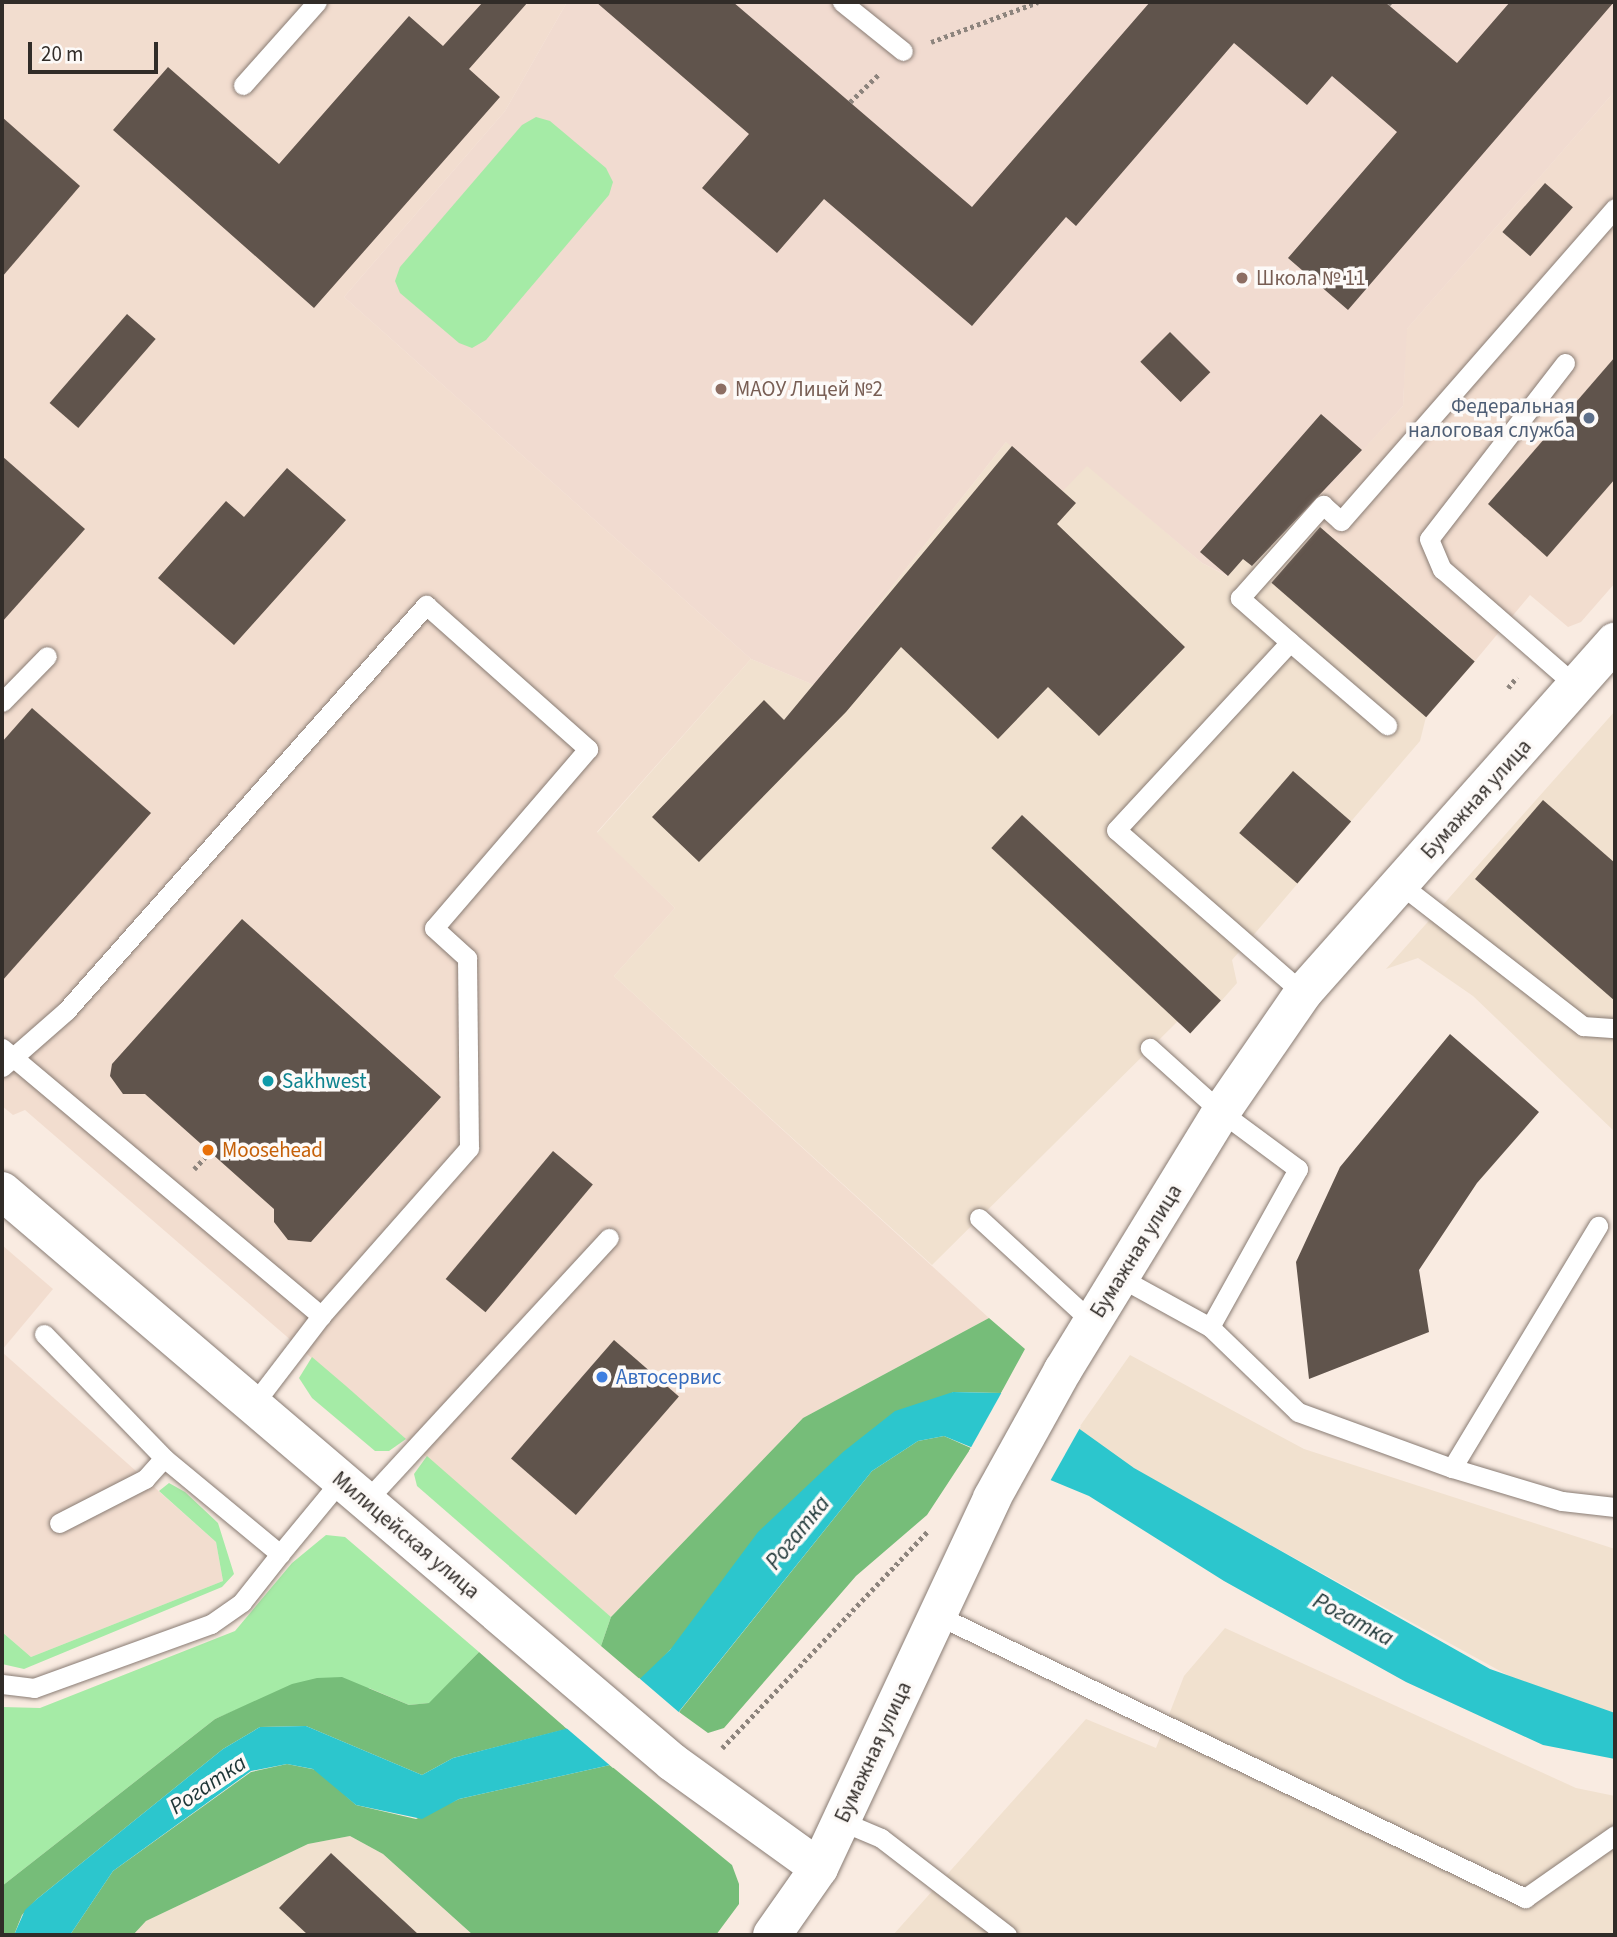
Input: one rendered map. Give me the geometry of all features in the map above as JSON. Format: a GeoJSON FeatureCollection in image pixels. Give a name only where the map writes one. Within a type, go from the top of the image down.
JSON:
{"type":"FeatureCollection","features":[{"type":"Feature","properties":{"kind":"street","name":"Бумажная улица"},"geometry":{"type":"LineString","coordinates":[[772,1935],[819,1868],[992,1498],[1063,1370],[1221,1112],[1303,993],[1615,642]]}},
{"type":"Feature","properties":{"kind":"street","name":"Милицейская улица"},"geometry":{"type":"LineString","coordinates":[[2,1191],[672,1762],[819,1868]]}},
{"type":"Feature","properties":{"kind":"lane"},"geometry":{"type":"LineString","coordinates":[[243,85],[317,2]]}},
{"type":"Feature","properties":{"kind":"lane"},"geometry":{"type":"LineString","coordinates":[[842,2],[903,51]]}},
{"type":"Feature","properties":{"kind":"lane"},"geometry":{"type":"LineString","coordinates":[[1387,725],[1240,598],[1323,505],[1341,521],[1615,208]]}},
{"type":"Feature","properties":{"kind":"lane"},"geometry":{"type":"LineString","coordinates":[[1565,363],[1429,539],[1442,569],[1576,686]]}},
{"type":"Feature","properties":{"kind":"lane"},"geometry":{"type":"LineString","coordinates":[[253,1405],[321,1316],[469,1148],[467,958],[434,928],[588,749],[426,604],[66,1012],[6,1058],[321,1316]]}},
{"type":"Feature","properties":{"kind":"lane"},"geometry":{"type":"LineString","coordinates":[[1290,642],[1116,830],[1303,993]]}},
{"type":"Feature","properties":{"kind":"lane"},"geometry":{"type":"LineString","coordinates":[[2,702],[47,656]]}},
{"type":"Feature","properties":{"kind":"lane"},"geometry":{"type":"LineString","coordinates":[[1400,884],[1583,1026],[1615,1028]]}},
{"type":"Feature","properties":{"kind":"lane"},"geometry":{"type":"LineString","coordinates":[[1150,1048],[1221,1112],[1298,1169],[1210,1327]]}},
{"type":"Feature","properties":{"kind":"lane"},"geometry":{"type":"LineString","coordinates":[[979,1218],[1092,1322]]}},
{"type":"Feature","properties":{"kind":"lane"},"geometry":{"type":"LineString","coordinates":[[1452,1468],[1598,1226]]}},
{"type":"Feature","properties":{"kind":"lane"},"geometry":{"type":"LineString","coordinates":[[2,1684],[34,1688],[211,1624],[242,1602],[280,1554],[353,1491],[609,1238]]}},
{"type":"Feature","properties":{"kind":"lane"},"geometry":{"type":"LineString","coordinates":[[1119,1278],[1210,1327],[1298,1412],[1452,1468],[1562,1501],[1615,1507]]}},
{"type":"Feature","properties":{"kind":"lane"},"geometry":{"type":"LineString","coordinates":[[44,1334],[164,1458],[280,1554]]}},
{"type":"Feature","properties":{"kind":"lane"},"geometry":{"type":"LineString","coordinates":[[58,1523],[145,1479],[164,1458]]}},
{"type":"Feature","properties":{"kind":"lane"},"geometry":{"type":"LineString","coordinates":[[937,1615],[1525,1898],[1615,1835]]}},
{"type":"Feature","properties":{"kind":"lane"},"geometry":{"type":"LineString","coordinates":[[841,1821],[881,1838],[1007,1935]]}},
{"type":"Feature","properties":{"kind":"path"},"geometry":{"type":"LineString","coordinates":[[850,102],[903,51],[1038,2]]}},
{"type":"Feature","properties":{"kind":"path"},"geometry":{"type":"LineString","coordinates":[[187,1178],[210,1152]]}},
{"type":"Feature","properties":{"kind":"path"},"geometry":{"type":"LineString","coordinates":[[711,1746],[729,1745],[936,1520]]}},
{"type":"Feature","properties":{"kind":"shaded area"},"geometry":{"type":"Polygon","coordinates":[[[2,2],[567,2],[505,111],[344,297],[751,659],[597,832],[675,908],[614,976],[989,1318],[803,1418],[611,1617],[25,1110],[13,1115],[2,1106],[2,2]]]}},
{"type":"Feature","properties":{"kind":"shaded area"},"geometry":{"type":"Polygon","coordinates":[[[567,2],[1615,2],[1615,91],[1407,329],[1403,406],[1326,491],[1312,479],[1228,576],[1202,563],[1087,466],[1063,491],[1006,442],[814,685],[751,659],[344,297],[505,111],[567,2]]]}},
{"type":"Feature","properties":{"kind":"shaded area"},"geometry":{"type":"Polygon","coordinates":[[[1615,91],[1615,583],[1581,622],[1568,627],[1530,595],[1475,661],[1292,502],[1312,479],[1326,490],[1403,406],[1406,330],[1615,91]]]}},
{"type":"Feature","properties":{"kind":"shaded area"},"geometry":{"type":"Polygon","coordinates":[[[1006,442],[1087,465],[1202,563],[1227,576],[1292,502],[1475,661],[1426,717],[1420,741],[1232,960],[1237,983],[1222,1000],[1191,1032],[1178,1021],[932,1265],[614,976],[675,908],[597,833],[751,659],[814,685],[1006,442]]]}},
{"type":"Feature","properties":{"kind":"shaded area"},"geometry":{"type":"Polygon","coordinates":[[[1615,711],[1615,1132],[1473,996],[1418,958],[1386,969],[1615,711]]]}},
{"type":"Feature","properties":{"kind":"shaded area"},"geometry":{"type":"Polygon","coordinates":[[[2,1245],[53,1289],[2,1350],[2,1245]]]}},
{"type":"Feature","properties":{"kind":"shaded area"},"geometry":{"type":"Polygon","coordinates":[[[2,1352],[216,1542],[223,1581],[31,1657],[2,1632],[2,1352]]]}},
{"type":"Feature","properties":{"kind":"shaded area"},"geometry":{"type":"Polygon","coordinates":[[[1130,1355],[1304,1449],[1615,1549],[1615,1719],[1578,1714],[1073,1436],[1130,1355]]]}},
{"type":"Feature","properties":{"kind":"shaded area"},"geometry":{"type":"Polygon","coordinates":[[[1225,1628],[1576,1788],[1615,1796],[1615,1935],[893,1935],[1086,1719],[1156,1748],[1184,1676],[1225,1628]]]}},
{"type":"Feature","properties":{"kind":"shaded area"},"geometry":{"type":"Polygon","coordinates":[[[350,1836],[383,1854],[473,1935],[133,1935],[146,1921],[308,1844],[350,1836]]]}},
{"type":"Feature","properties":{"kind":"green space"},"geometry":{"type":"Polygon","coordinates":[[[536,117],[550,121],[606,168],[613,182],[609,195],[486,340],[472,348],[459,343],[400,293],[395,281],[400,267],[522,125],[536,117]]]}},
{"type":"Feature","properties":{"kind":"green space"},"geometry":{"type":"Polygon","coordinates":[[[989,1318],[1025,1349],[1001,1393],[953,1392],[670,1650],[642,1681],[601,1646],[611,1617],[803,1418],[989,1318]]]}},
{"type":"Feature","properties":{"kind":"green space"},"geometry":{"type":"Polygon","coordinates":[[[312,1357],[406,1439],[389,1451],[375,1451],[312,1398],[299,1378],[312,1357]]]}},
{"type":"Feature","properties":{"kind":"green space"},"geometry":{"type":"Polygon","coordinates":[[[944,1436],[971,1448],[927,1515],[856,1576],[724,1728],[708,1733],[679,1712],[872,1471],[918,1441],[944,1436]]]}},
{"type":"Feature","properties":{"kind":"green space"},"geometry":{"type":"Polygon","coordinates":[[[427,1456],[611,1617],[601,1646],[417,1486],[414,1474],[427,1456]]]}},
{"type":"Feature","properties":{"kind":"green space"},"geometry":{"type":"Polygon","coordinates":[[[169,1483],[185,1492],[218,1523],[234,1574],[222,1587],[24,1669],[2,1664],[2,1632],[31,1657],[223,1581],[216,1542],[159,1491],[169,1483]]]}},
{"type":"Feature","properties":{"kind":"green space"},"geometry":{"type":"Polygon","coordinates":[[[326,1535],[345,1537],[479,1652],[430,1703],[409,1705],[369,1688],[250,1704],[215,1719],[2,1886],[2,1707],[40,1708],[235,1631],[292,1563],[326,1535]]]}},
{"type":"Feature","properties":{"kind":"green space"},"geometry":{"type":"Polygon","coordinates":[[[479,1652],[567,1729],[453,1758],[422,1775],[306,1726],[260,1727],[223,1749],[37,1899],[22,1915],[14,1935],[2,1935],[2,1886],[215,1719],[292,1684],[317,1678],[342,1677],[409,1705],[429,1703],[479,1652]]]}},
{"type":"Feature","properties":{"kind":"green space"},"geometry":{"type":"Polygon","coordinates":[[[287,1764],[317,1770],[356,1805],[416,1819],[459,1799],[610,1765],[732,1865],[739,1884],[739,1904],[716,1935],[473,1935],[383,1854],[350,1836],[308,1844],[146,1921],[133,1935],[70,1935],[113,1871],[251,1772],[287,1764]]]}},
{"type":"Feature","properties":{"kind":"water","name":"Рогатка"},"geometry":{"type":"Polygon","coordinates":[[[953,1392],[1001,1393],[1074,1425],[1134,1468],[1490,1669],[1615,1713],[1615,1759],[1543,1745],[1406,1682],[1224,1581],[1089,1496],[944,1436],[918,1441],[872,1471],[669,1724],[610,1765],[459,1799],[422,1819],[356,1805],[313,1769],[287,1764],[251,1771],[113,1871],[70,1935],[14,1935],[25,1910],[37,1899],[223,1749],[260,1727],[306,1726],[422,1775],[453,1758],[596,1721],[670,1650],[758,1532],[843,1452],[895,1411],[953,1392]]]}},
{"type":"Feature","properties":{"kind":"pier"},"geometry":{"type":"Polygon","coordinates":[[[1003,1390],[1081,1426],[1049,1483],[969,1451],[1003,1390]]]}},
{"type":"Feature","properties":{"kind":"pier"},"geometry":{"type":"Polygon","coordinates":[[[639,1678],[681,1714],[671,1727],[613,1768],[564,1726],[594,1718],[639,1678]]]}},
{"type":"Feature","properties":{"kind":"building"},"geometry":{"type":"Polygon","coordinates":[[[483,2],[528,2],[469,69],[500,97],[314,308],[113,130],[168,67],[279,164],[409,16],[443,46],[483,2]]]}},
{"type":"Feature","properties":{"kind":"building"},"geometry":{"type":"Polygon","coordinates":[[[596,2],[733,2],[972,207],[1150,2],[1385,2],[1457,63],[1510,2],[1614,2],[1348,310],[1288,258],[1397,132],[1332,76],[1307,105],[1234,43],[1076,226],[1066,217],[972,326],[824,199],[777,253],[702,188],[749,134],[596,2]]]}},
{"type":"Feature","properties":{"kind":"building"},"geometry":{"type":"Polygon","coordinates":[[[2,117],[80,186],[2,277],[2,117]]]}},
{"type":"Feature","properties":{"kind":"building"},"geometry":{"type":"Polygon","coordinates":[[[1545,183],[1573,207],[1530,256],[1502,232],[1545,183]]]}},
{"type":"Feature","properties":{"kind":"building"},"geometry":{"type":"Polygon","coordinates":[[[127,314],[156,339],[78,428],[50,403],[127,314]]]}},
{"type":"Feature","properties":{"kind":"building"},"geometry":{"type":"Polygon","coordinates":[[[1170,332],[1210,372],[1181,402],[1140,362],[1170,332]]]}},
{"type":"Feature","properties":{"kind":"building","name":"Федеральная налоговая служба"},"geometry":{"type":"Polygon","coordinates":[[[1615,357],[1615,479],[1547,557],[1488,504],[1615,357]]]}},
{"type":"Feature","properties":{"kind":"building"},"geometry":{"type":"Polygon","coordinates":[[[1321,414],[1362,450],[1252,566],[1243,559],[1228,576],[1200,552],[1321,414]]]}},
{"type":"Feature","properties":{"kind":"building"},"geometry":{"type":"Polygon","coordinates":[[[1012,446],[1076,503],[1057,524],[1185,647],[1099,736],[1048,687],[998,739],[901,647],[846,712],[699,862],[652,817],[764,700],[784,720],[1012,446]]]}},
{"type":"Feature","properties":{"kind":"building"},"geometry":{"type":"Polygon","coordinates":[[[2,456],[85,529],[2,622],[2,456]]]}},
{"type":"Feature","properties":{"kind":"building"},"geometry":{"type":"Polygon","coordinates":[[[287,468],[346,520],[234,645],[158,578],[226,501],[244,517],[287,468]]]}},
{"type":"Feature","properties":{"kind":"building"},"geometry":{"type":"Polygon","coordinates":[[[1320,527],[1475,661],[1426,717],[1271,583],[1320,527]]]}},
{"type":"Feature","properties":{"kind":"building"},"geometry":{"type":"Polygon","coordinates":[[[32,708],[151,813],[2,981],[2,742],[32,708]]]}},
{"type":"Feature","properties":{"kind":"building"},"geometry":{"type":"Polygon","coordinates":[[[1293,771],[1351,822],[1297,883],[1239,833],[1293,771]]]}},
{"type":"Feature","properties":{"kind":"building"},"geometry":{"type":"Polygon","coordinates":[[[1543,800],[1615,863],[1615,1001],[1475,879],[1543,800]]]}},
{"type":"Feature","properties":{"kind":"building"},"geometry":{"type":"Polygon","coordinates":[[[1022,815],[1221,1001],[1190,1033],[991,848],[1022,815]]]}},
{"type":"Feature","properties":{"kind":"building","name":"Sakhwest"},"geometry":{"type":"Polygon","coordinates":[[[242,919],[441,1097],[311,1242],[288,1240],[274,1222],[274,1209],[145,1094],[123,1094],[110,1076],[112,1064],[242,919]]]}},
{"type":"Feature","properties":{"kind":"building"},"geometry":{"type":"Polygon","coordinates":[[[1450,1034],[1539,1112],[1477,1183],[1419,1270],[1429,1332],[1309,1379],[1296,1262],[1340,1167],[1450,1034]]]}},
{"type":"Feature","properties":{"kind":"building"},"geometry":{"type":"Polygon","coordinates":[[[553,1151],[593,1184],[485,1312],[446,1279],[553,1151]]]}},
{"type":"Feature","properties":{"kind":"building"},"geometry":{"type":"Polygon","coordinates":[[[614,1340],[679,1396],[576,1515],[511,1458],[614,1340]]]}},
{"type":"Feature","properties":{"kind":"building"},"geometry":{"type":"Polygon","coordinates":[[[331,1853],[419,1935],[308,1935],[279,1908],[331,1853]]]}},
{"type":"Feature","properties":{"kind":"place","name":"Школа № 11"},"geometry":{"type":"Point","coordinates":[1242,278]}},
{"type":"Feature","properties":{"kind":"place","name":"МАОУ Лицей №2"},"geometry":{"type":"Point","coordinates":[721,389]}},
{"type":"Feature","properties":{"kind":"place","name":"Федеральная налоговая служба"},"geometry":{"type":"Point","coordinates":[1589,418]}},
{"type":"Feature","properties":{"kind":"place","name":"Sakhwest"},"geometry":{"type":"Point","coordinates":[268,1081]}},
{"type":"Feature","properties":{"kind":"place","name":"Moosehead"},"geometry":{"type":"Point","coordinates":[208,1150]}},
{"type":"Feature","properties":{"kind":"place","name":"Автосервис"},"geometry":{"type":"Point","coordinates":[602,1377]}}]}
